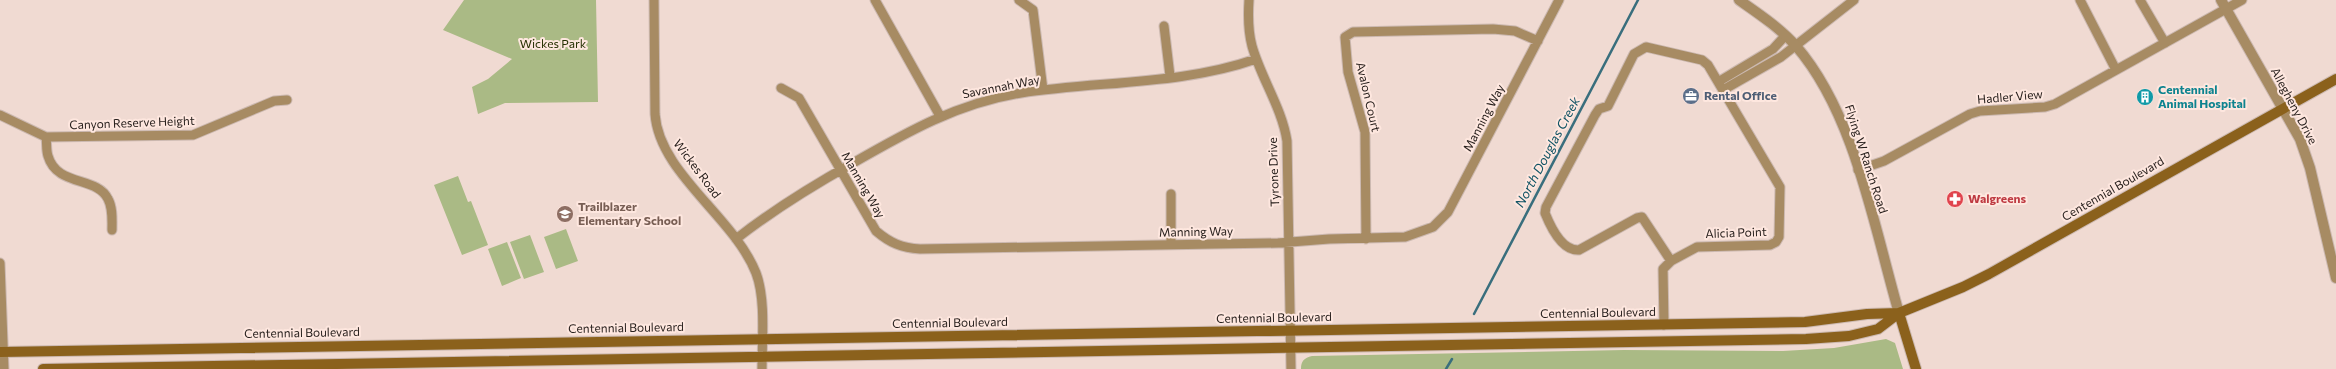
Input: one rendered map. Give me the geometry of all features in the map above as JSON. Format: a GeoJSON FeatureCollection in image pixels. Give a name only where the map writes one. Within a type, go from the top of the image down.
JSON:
{"type":"FeatureCollection","features":[{"type":"Feature","properties":{"kind":"main road","name":"Centennial Boulevard"},"geometry":{"type":"LineString","coordinates":[[43,369],[524,359],[1481,346],[1806,339],[1849,336],[1878,329],[1899,313],[1963,287],[1989,274],[2336,79]]}},
{"type":"Feature","properties":{"kind":"main road","name":"Centennial Boulevard"},"geometry":{"type":"LineString","coordinates":[[2,352],[1664,325],[1806,322],[1867,314],[1899,313]]}},
{"type":"Feature","properties":{"kind":"main road"},"geometry":{"type":"LineString","coordinates":[[1899,313],[1916,369]]}},
{"type":"Feature","properties":{"kind":"street","name":"Wickes Road"},"geometry":{"type":"LineString","coordinates":[[654,0],[655,114],[658,132],[674,162],[736,239],[752,264],[759,282],[762,369]]}},
{"type":"Feature","properties":{"kind":"street"},"geometry":{"type":"LineString","coordinates":[[875,0],[940,116]]}},
{"type":"Feature","properties":{"kind":"street"},"geometry":{"type":"LineString","coordinates":[[1019,0],[1032,10],[1043,90]]}},
{"type":"Feature","properties":{"kind":"street","name":"Tyrone Drive"},"geometry":{"type":"LineString","coordinates":[[1249,0],[1250,36],[1256,59],[1286,134],[1291,369]]}},
{"type":"Feature","properties":{"kind":"street","name":"Manning Way"},"geometry":{"type":"LineString","coordinates":[[781,88],[799,98],[876,231],[891,242],[909,248],[1289,243],[1329,239],[1416,235],[1433,227],[1442,220],[1451,206],[1559,0]]}},
{"type":"Feature","properties":{"kind":"street","name":"Flying W Ranch Road"},"geometry":{"type":"LineString","coordinates":[[1739,0],[1785,36],[1795,46],[1835,106],[1858,170],[1899,313]]}},
{"type":"Feature","properties":{"kind":"street"},"geometry":{"type":"LineString","coordinates":[[1720,86],[1781,57],[1854,0]]}},
{"type":"Feature","properties":{"kind":"street"},"geometry":{"type":"LineString","coordinates":[[2080,0],[2116,70]]}},
{"type":"Feature","properties":{"kind":"street"},"geometry":{"type":"LineString","coordinates":[[2140,0],[2165,43]]}},
{"type":"Feature","properties":{"kind":"street","name":"Hadler View"},"geometry":{"type":"LineString","coordinates":[[1858,170],[1884,161],[1970,114],[1980,111],[2046,107],[2055,104],[2165,43],[2223,5],[2242,0]]}},
{"type":"Feature","properties":{"kind":"street","name":"Allegheny Drive"},"geometry":{"type":"LineString","coordinates":[[2223,5],[2300,139],[2310,168],[2335,273]]}},
{"type":"Feature","properties":{"kind":"street"},"geometry":{"type":"LineString","coordinates":[[1164,26],[1170,76]]}},
{"type":"Feature","properties":{"kind":"street","name":"Avalon Court"},"geometry":{"type":"LineString","coordinates":[[1366,238],[1365,132],[1348,72],[1345,36],[1353,32],[1493,29],[1515,31],[1538,41]]}},
{"type":"Feature","properties":{"kind":"street"},"geometry":{"type":"LineString","coordinates":[[1720,86],[1773,49],[1785,36]]}},
{"type":"Feature","properties":{"kind":"street","name":"Alicia Point"},"geometry":{"type":"LineString","coordinates":[[1646,47],[1702,60],[1708,65],[1780,187],[1779,237],[1776,242],[1770,245],[1697,247],[1671,261],[1642,217],[1637,218],[1579,250],[1572,251],[1565,247],[1548,219],[1546,208],[1595,114],[1599,109],[1608,106],[1634,54],[1640,49],[1646,47]]}},
{"type":"Feature","properties":{"kind":"street","name":"Savannah Way"},"geometry":{"type":"LineString","coordinates":[[736,239],[784,203],[840,170],[940,116],[985,101],[1043,90],[1218,71],[1256,59]]}},
{"type":"Feature","properties":{"kind":"street","name":"Canyon Reserve Height"},"geometry":{"type":"LineString","coordinates":[[0,115],[46,137],[193,135],[274,101],[287,100]]}},
{"type":"Feature","properties":{"kind":"street"},"geometry":{"type":"LineString","coordinates":[[46,137],[48,155],[57,169],[75,181],[96,187],[108,198],[111,205],[112,230]]}},
{"type":"Feature","properties":{"kind":"street"},"geometry":{"type":"LineString","coordinates":[[1170,194],[1171,244]]}},
{"type":"Feature","properties":{"kind":"street"},"geometry":{"type":"LineString","coordinates":[[1664,325],[1661,274],[1663,269],[1671,261]]}},
{"type":"Feature","properties":{"kind":"street"},"geometry":{"type":"LineString","coordinates":[[0,263],[2,352],[4,369]]}},
{"type":"Feature","properties":{"kind":"green space","name":"Wickes Park"},"geometry":{"type":"Polygon","coordinates":[[[464,0],[596,0],[598,102],[505,103],[478,114],[472,87],[488,79],[512,59],[443,30],[464,0]]]}},
{"type":"Feature","properties":{"kind":"green space"},"geometry":{"type":"Polygon","coordinates":[[[458,176],[468,202],[471,201],[488,245],[462,255],[434,185],[458,176]]]}},
{"type":"Feature","properties":{"kind":"green space"},"geometry":{"type":"Polygon","coordinates":[[[566,229],[578,261],[556,269],[544,237],[566,229]]]}},
{"type":"Feature","properties":{"kind":"green space"},"geometry":{"type":"Polygon","coordinates":[[[530,235],[544,272],[524,279],[510,242],[530,235]]]}},
{"type":"Feature","properties":{"kind":"green space"},"geometry":{"type":"Polygon","coordinates":[[[507,242],[521,278],[502,286],[488,249],[507,242]]]}},
{"type":"Feature","properties":{"kind":"green space"},"geometry":{"type":"Polygon","coordinates":[[[1886,339],[1895,343],[1903,369],[1301,369],[1304,360],[1312,356],[1624,350],[1783,351],[1834,348],[1886,339]]]}},
{"type":"Feature","properties":{"kind":"waterway","name":"North Douglas Creek"},"geometry":{"type":"LineString","coordinates":[[1474,314],[1638,0]]}},
{"type":"Feature","properties":{"kind":"waterway","name":"North Douglas Creek"},"geometry":{"type":"LineString","coordinates":[[1446,369],[1452,359]]}},
{"type":"Feature","properties":{"kind":"place","name":"Rental Office"},"geometry":{"type":"Point","coordinates":[1691,96]}},
{"type":"Feature","properties":{"kind":"place","name":"Centennial Animal Hospital"},"geometry":{"type":"Point","coordinates":[2145,97]}},
{"type":"Feature","properties":{"kind":"place","name":"Walgreens"},"geometry":{"type":"Point","coordinates":[1955,199]}},
{"type":"Feature","properties":{"kind":"place","name":"Trailblazer Elementary School"},"geometry":{"type":"Point","coordinates":[565,214]}}]}
